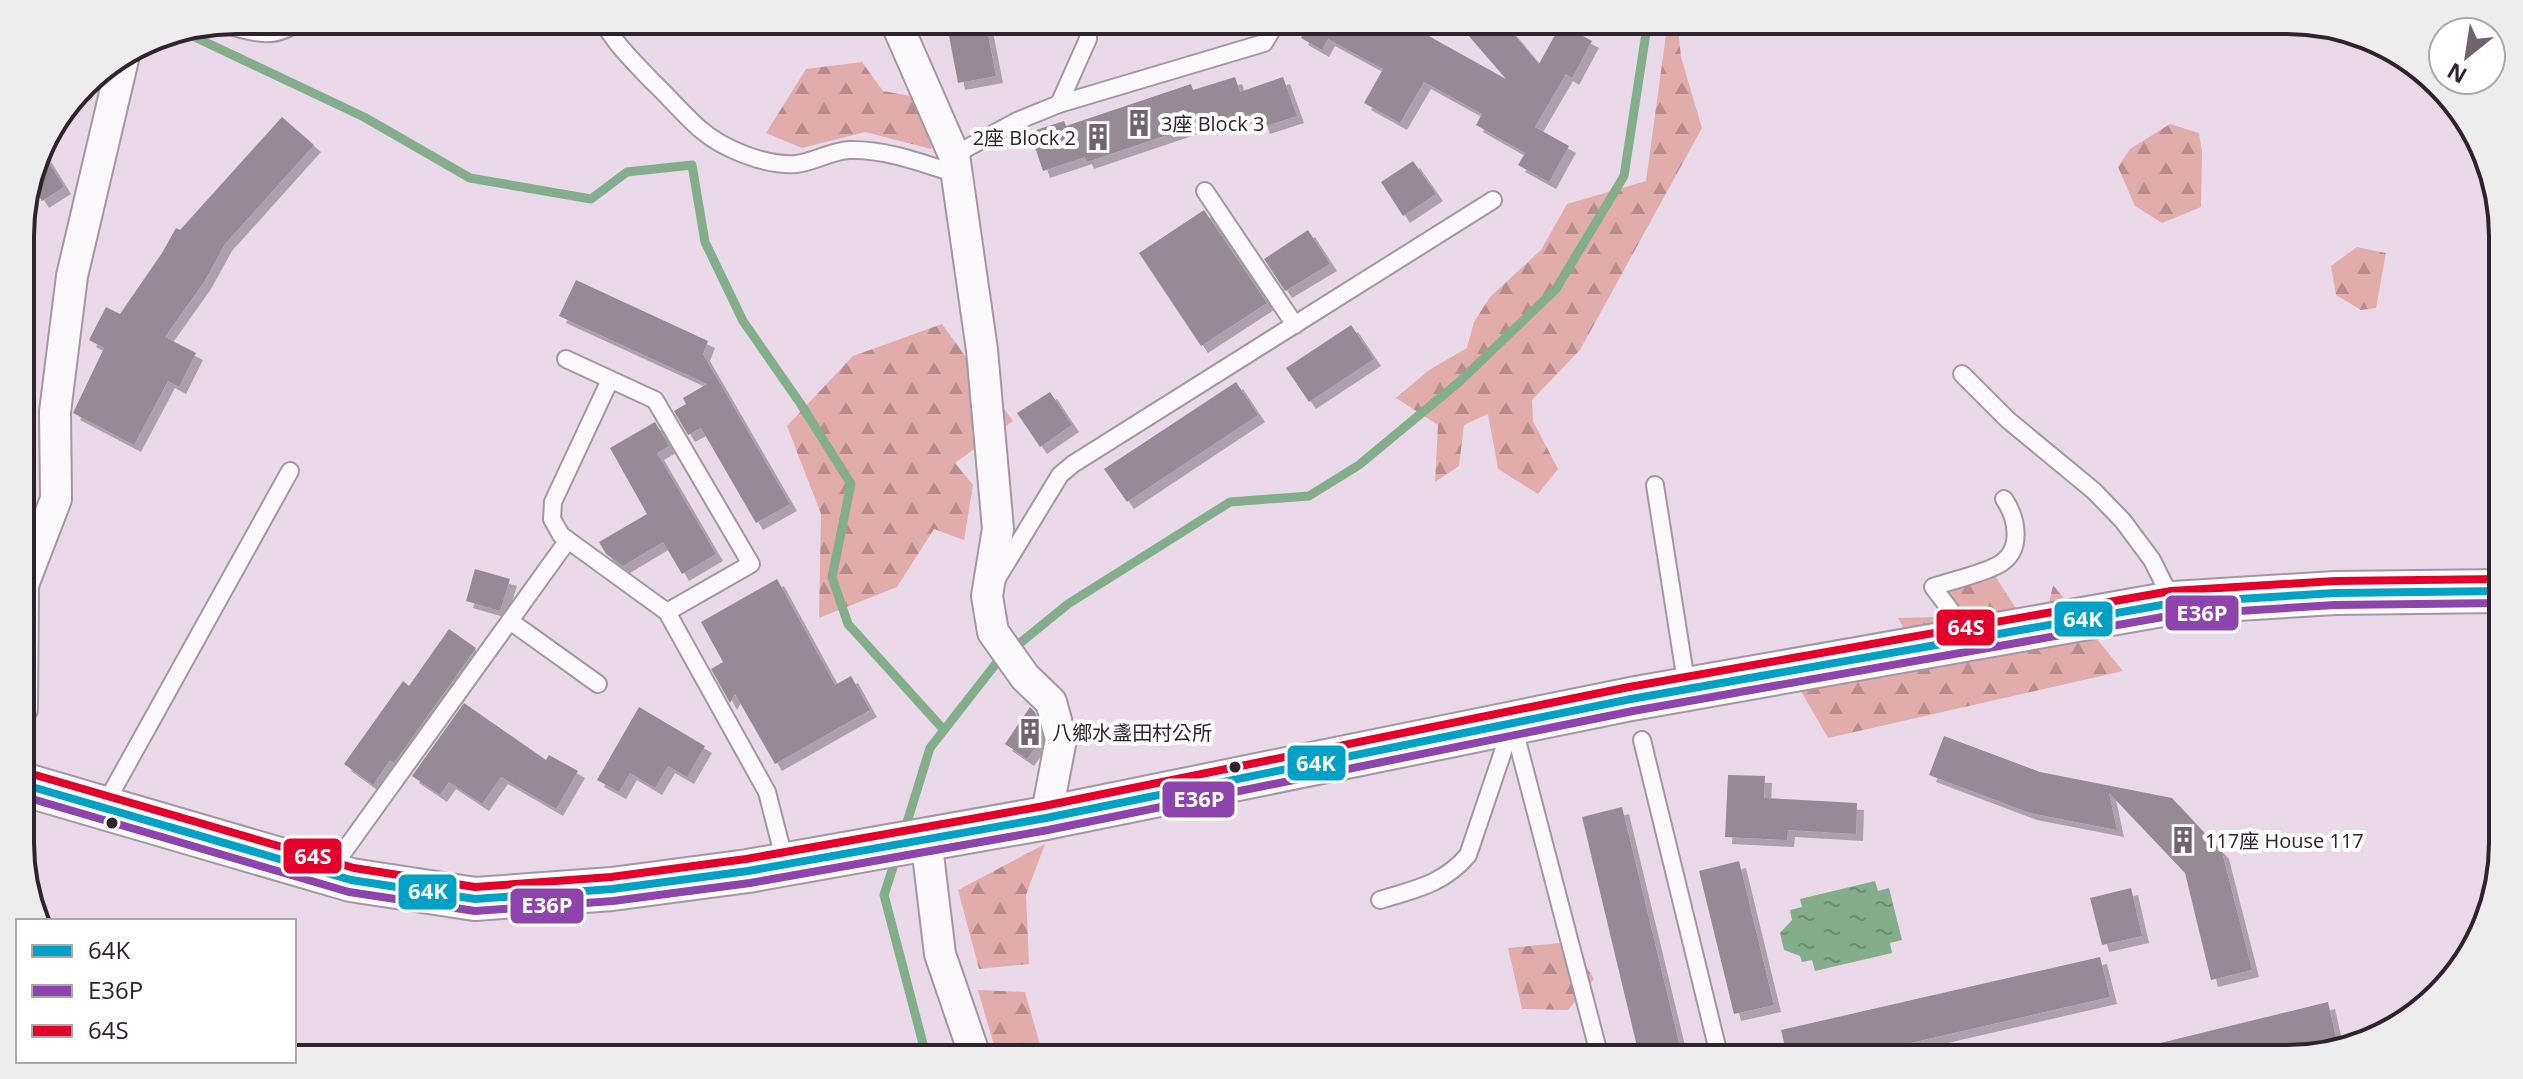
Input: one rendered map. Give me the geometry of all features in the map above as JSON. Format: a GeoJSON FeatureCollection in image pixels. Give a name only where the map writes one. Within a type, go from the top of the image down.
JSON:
{"type":"FeatureCollection","features":[{"type":"Feature","properties":{"kind":"main road"},"geometry":{"type":"LineString","coordinates":[[34,787],[351,880],[475,899],[612,889],[802,861],[1046,818],[1688,689],[2173,603],[2335,593],[2489,591]]}},
{"type":"Feature","properties":{"kind":"street"},"geometry":{"type":"LineString","coordinates":[[901,34],[955,165],[982,350],[998,529],[987,596],[993,632],[1025,677],[1051,702],[1061,739],[1046,818]]}},
{"type":"Feature","properties":{"kind":"street"},"geometry":{"type":"LineString","coordinates":[[34,556],[56,499],[55,412],[72,276],[120,71]]}},
{"type":"Feature","properties":{"kind":"street"},"geometry":{"type":"LineString","coordinates":[[921,839],[940,954],[971,1045]]}},
{"type":"Feature","properties":{"kind":"lane"},"geometry":{"type":"LineString","coordinates":[[610,34],[701,130],[738,152],[797,164],[848,150],[867,151],[955,165],[1017,121],[1059,104],[1264,43],[1269,34]]}},
{"type":"Feature","properties":{"kind":"lane"},"geometry":{"type":"LineString","coordinates":[[1059,104],[1088,34]]}},
{"type":"Feature","properties":{"kind":"lane"},"geometry":{"type":"LineString","coordinates":[[1205,191],[1295,325]]}},
{"type":"Feature","properties":{"kind":"lane"},"geometry":{"type":"LineString","coordinates":[[987,596],[1060,475],[1073,464],[1493,200]]}},
{"type":"Feature","properties":{"kind":"lane"},"geometry":{"type":"LineString","coordinates":[[566,359],[655,400],[751,564],[667,612]]}},
{"type":"Feature","properties":{"kind":"lane"},"geometry":{"type":"LineString","coordinates":[[1962,374],[2008,420],[2094,491],[2123,521],[2152,560],[2173,603]]}},
{"type":"Feature","properties":{"kind":"lane"},"geometry":{"type":"LineString","coordinates":[[610,380],[553,502],[555,527],[568,540],[667,612],[802,861]]}},
{"type":"Feature","properties":{"kind":"lane"},"geometry":{"type":"LineString","coordinates":[[103,807],[290,471]]}},
{"type":"Feature","properties":{"kind":"lane"},"geometry":{"type":"LineString","coordinates":[[1655,485],[1688,689]]}},
{"type":"Feature","properties":{"kind":"lane"},"geometry":{"type":"LineString","coordinates":[[1972,639],[1933,587],[1999,565],[2008,557],[2017,526],[2013,512],[2004,499]]}},
{"type":"Feature","properties":{"kind":"lane"},"geometry":{"type":"LineString","coordinates":[[328,873],[568,540]]}},
{"type":"Feature","properties":{"kind":"lane"},"geometry":{"type":"LineString","coordinates":[[510,621],[598,684]]}},
{"type":"Feature","properties":{"kind":"lane"},"geometry":{"type":"LineString","coordinates":[[1380,900],[1441,880],[1456,870],[1468,855],[1513,724]]}},
{"type":"Feature","properties":{"kind":"lane"},"geometry":{"type":"LineString","coordinates":[[1513,724],[1597,1045]]}},
{"type":"Feature","properties":{"kind":"lane"},"geometry":{"type":"LineString","coordinates":[[1642,740],[1717,1045]]}},
{"type":"Feature","properties":{"kind":"green space"},"geometry":{"type":"Polygon","coordinates":[[[1666,34],[1679,34],[1681,57],[1702,128],[1580,350],[1532,400],[1533,421],[1558,469],[1538,494],[1498,469],[1488,414],[1464,425],[1459,466],[1435,482],[1438,425],[1396,398],[1429,370],[1467,348],[1474,322],[1490,297],[1541,250],[1567,204],[1646,181],[1666,34]]]}},
{"type":"Feature","properties":{"kind":"green space"},"geometry":{"type":"Polygon","coordinates":[[[862,62],[883,91],[943,102],[931,149],[865,132],[802,148],[766,133],[806,69],[862,62]]]}},
{"type":"Feature","properties":{"kind":"green space"},"geometry":{"type":"Polygon","coordinates":[[[2170,124],[2199,133],[2202,152],[2201,207],[2162,223],[2135,206],[2118,167],[2130,149],[2170,124]]]}},
{"type":"Feature","properties":{"kind":"green space"},"geometry":{"type":"Polygon","coordinates":[[[2357,247],[2386,253],[2376,308],[2361,310],[2336,295],[2331,266],[2357,247]]]}},
{"type":"Feature","properties":{"kind":"green space"},"geometry":{"type":"Polygon","coordinates":[[[942,324],[1013,421],[955,463],[973,485],[964,540],[934,529],[897,587],[819,618],[821,514],[787,426],[853,356],[942,324]]]}},
{"type":"Feature","properties":{"kind":"green space"},"geometry":{"type":"Polygon","coordinates":[[[1991,570],[2040,645],[2053,585],[2123,671],[1828,738],[1798,686],[1926,669],[1898,618],[1934,617],[1946,585],[1991,570]]]}},
{"type":"Feature","properties":{"kind":"green space"},"geometry":{"type":"Polygon","coordinates":[[[1045,844],[1026,895],[1029,964],[979,969],[958,890],[1045,844]]]}},
{"type":"Feature","properties":{"kind":"green space"},"geometry":{"type":"Polygon","coordinates":[[[1570,942],[1594,979],[1568,1010],[1522,1009],[1508,948],[1570,942]]]}},
{"type":"Feature","properties":{"kind":"green space"},"geometry":{"type":"Polygon","coordinates":[[[978,990],[1025,992],[1040,1045],[994,1045],[978,990]]]}},
{"type":"Feature","properties":{"kind":"water"},"geometry":{"type":"Polygon","coordinates":[[[1875,881],[1878,891],[1889,888],[1902,940],[1890,943],[1892,953],[1815,971],[1812,960],[1802,962],[1800,956],[1784,950],[1780,933],[1792,920],[1790,910],[1802,907],[1800,899],[1875,881]]]}},
{"type":"Feature","properties":{"kind":"building"},"geometry":{"type":"Polygon","coordinates":[[[949,34],[988,34],[996,76],[958,83],[949,34]]]}},
{"type":"Feature","properties":{"kind":"building"},"geometry":{"type":"Polygon","coordinates":[[[1303,34],[1425,34],[1506,79],[1467,34],[1514,34],[1539,64],[1556,34],[1579,34],[1592,41],[1572,78],[1566,74],[1535,127],[1569,146],[1549,182],[1518,165],[1525,153],[1476,125],[1482,114],[1424,82],[1400,123],[1364,103],[1383,69],[1328,39],[1322,50],[1301,38],[1303,34]]]}},
{"type":"Feature","properties":{"kind":"building"},"geometry":{"type":"Polygon","coordinates":[[[1235,77],[1240,92],[1283,77],[1297,116],[1263,127],[1258,112],[1214,126],[1212,120],[1087,162],[1085,157],[1043,171],[1030,132],[1064,121],[1066,126],[1191,84],[1193,90],[1235,77]]]}},
{"type":"Feature","properties":{"kind":"building"},"geometry":{"type":"Polygon","coordinates":[[[282,117],[314,145],[225,244],[204,282],[165,337],[196,353],[179,387],[168,381],[134,445],[73,413],[104,348],[89,340],[106,307],[120,314],[176,228],[180,230],[282,117]]]}},
{"type":"Feature","properties":{"kind":"building"},"geometry":{"type":"Polygon","coordinates":[[[48,161],[64,187],[42,201],[39,196],[48,161]]]}},
{"type":"Feature","properties":{"kind":"building"},"geometry":{"type":"Polygon","coordinates":[[[1413,161],[1436,194],[1403,216],[1381,182],[1413,161]]]}},
{"type":"Feature","properties":{"kind":"building"},"geometry":{"type":"Polygon","coordinates":[[[1204,210],[1267,303],[1201,346],[1139,253],[1204,210]]]}},
{"type":"Feature","properties":{"kind":"building"},"geometry":{"type":"Polygon","coordinates":[[[1308,230],[1330,264],[1285,291],[1264,259],[1308,230]]]}},
{"type":"Feature","properties":{"kind":"building"},"geometry":{"type":"Polygon","coordinates":[[[576,280],[708,341],[703,354],[790,504],[756,523],[701,428],[688,435],[674,411],[686,404],[683,398],[707,384],[559,316],[576,280]]]}},
{"type":"Feature","properties":{"kind":"building"},"geometry":{"type":"Polygon","coordinates":[[[1351,325],[1374,359],[1309,402],[1286,368],[1351,325]]]}},
{"type":"Feature","properties":{"kind":"building"},"geometry":{"type":"Polygon","coordinates":[[[1236,382],[1258,415],[1127,502],[1104,469],[1236,382]]]}},
{"type":"Feature","properties":{"kind":"building"},"geometry":{"type":"Polygon","coordinates":[[[1050,392],[1072,425],[1040,447],[1017,413],[1050,392]]]}},
{"type":"Feature","properties":{"kind":"building"},"geometry":{"type":"Polygon","coordinates":[[[655,422],[669,446],[657,453],[716,554],[682,574],[663,542],[623,566],[606,554],[599,542],[647,514],[610,448],[655,422]]]}},
{"type":"Feature","properties":{"kind":"building"},"geometry":{"type":"Polygon","coordinates":[[[475,569],[510,579],[500,611],[466,601],[475,569]]]}},
{"type":"Feature","properties":{"kind":"building"},"geometry":{"type":"Polygon","coordinates":[[[777,579],[835,685],[851,676],[870,710],[775,764],[735,694],[730,703],[711,669],[723,662],[701,622],[777,579]]]}},
{"type":"Feature","properties":{"kind":"building"},"geometry":{"type":"Polygon","coordinates":[[[449,629],[476,648],[394,763],[390,760],[373,785],[344,764],[403,681],[409,686],[449,629]]]}},
{"type":"Feature","properties":{"kind":"building"},"geometry":{"type":"Polygon","coordinates":[[[464,703],[546,760],[549,755],[578,771],[556,809],[501,777],[482,804],[449,782],[440,795],[412,776],[464,703]]]}},
{"type":"Feature","properties":{"kind":"building"},"geometry":{"type":"Polygon","coordinates":[[[639,707],[705,746],[687,777],[668,766],[655,788],[630,773],[619,792],[597,780],[639,707]]]}},
{"type":"Feature","properties":{"kind":"building","name":"八鄉水盞田村公所"},"geometry":{"type":"Polygon","coordinates":[[[1030,707],[1035,712],[1042,738],[1027,759],[1005,744],[1030,707]]]}},
{"type":"Feature","properties":{"kind":"building"},"geometry":{"type":"Polygon","coordinates":[[[1944,736],[2040,772],[2172,798],[2222,852],[2252,970],[2211,980],[2185,873],[2109,793],[2117,830],[2030,813],[1929,775],[1944,736]]]}},
{"type":"Feature","properties":{"kind":"building"},"geometry":{"type":"Polygon","coordinates":[[[1728,775],[1765,776],[1764,798],[1857,803],[1856,834],[1788,830],[1787,840],[1725,837],[1728,775]]]}},
{"type":"Feature","properties":{"kind":"building"},"geometry":{"type":"Polygon","coordinates":[[[1622,807],[1680,1045],[1637,1045],[1582,817],[1622,807]]]}},
{"type":"Feature","properties":{"kind":"building"},"geometry":{"type":"Polygon","coordinates":[[[1739,861],[1774,1005],[1734,1014],[1699,871],[1739,861]]]}},
{"type":"Feature","properties":{"kind":"building"},"geometry":{"type":"Polygon","coordinates":[[[2131,888],[2142,936],[2102,945],[2090,898],[2131,888]]]}},
{"type":"Feature","properties":{"kind":"building"},"geometry":{"type":"Polygon","coordinates":[[[2100,957],[2110,997],[1902,1045],[1785,1045],[1781,1030],[2100,957]]]}},
{"type":"Feature","properties":{"kind":"building"},"geometry":{"type":"Polygon","coordinates":[[[2328,1002],[2336,1038],[2300,1045],[2152,1045],[2328,1002]]]}},
{"type":"Feature","properties":{"kind":"waterway"},"geometry":{"type":"LineString","coordinates":[[904,832],[930,748],[998,661],[1068,604],[1230,502],[1309,496],[1359,465],[1459,382],[1556,289],[1624,176],[1646,34]]}},
{"type":"Feature","properties":{"kind":"waterway"},"geometry":{"type":"LineString","coordinates":[[197,38],[364,117],[470,178],[591,199],[627,172],[692,165],[705,242],[743,321],[851,484],[832,577],[848,624],[944,730]]}},
{"type":"Feature","properties":{"kind":"waterway"},"geometry":{"type":"LineString","coordinates":[[896,858],[884,895],[923,1045]]}},
{"type":"Feature","properties":{"kind":"transit line","name":"64S"},"geometry":{"type":"LineString","coordinates":[[34,775],[354,868],[475,887],[611,877],[746,859],[1044,806],[1629,687],[2171,591],[2335,581],[2489,579]]}},
{"type":"Feature","properties":{"kind":"transit line","name":"64K"},"geometry":{"type":"LineString","coordinates":[[34,788],[351,880],[475,899],[612,889],[748,871],[1046,818],[1631,699],[2173,603],[2335,593],[2489,591]]}},
{"type":"Feature","properties":{"kind":"transit line","name":"E36P"},"geometry":{"type":"LineString","coordinates":[[34,800],[349,892],[475,911],[613,901],[750,883],[1048,830],[1633,711],[2174,615],[2335,605],[2489,603]]}},
{"type":"Feature","properties":{"kind":"place","name":"3座 Block 3"},"geometry":{"type":"Point","coordinates":[1139,123]}},
{"type":"Feature","properties":{"kind":"place","name":"2座 Block 2"},"geometry":{"type":"Point","coordinates":[1098,137]}},
{"type":"Feature","properties":{"kind":"place","name":"八鄉水盞田村公所"},"geometry":{"type":"Point","coordinates":[1030,732]}},
{"type":"Feature","properties":{"kind":"place","name":"117座 House 117"},"geometry":{"type":"Point","coordinates":[2183,840]}}]}
